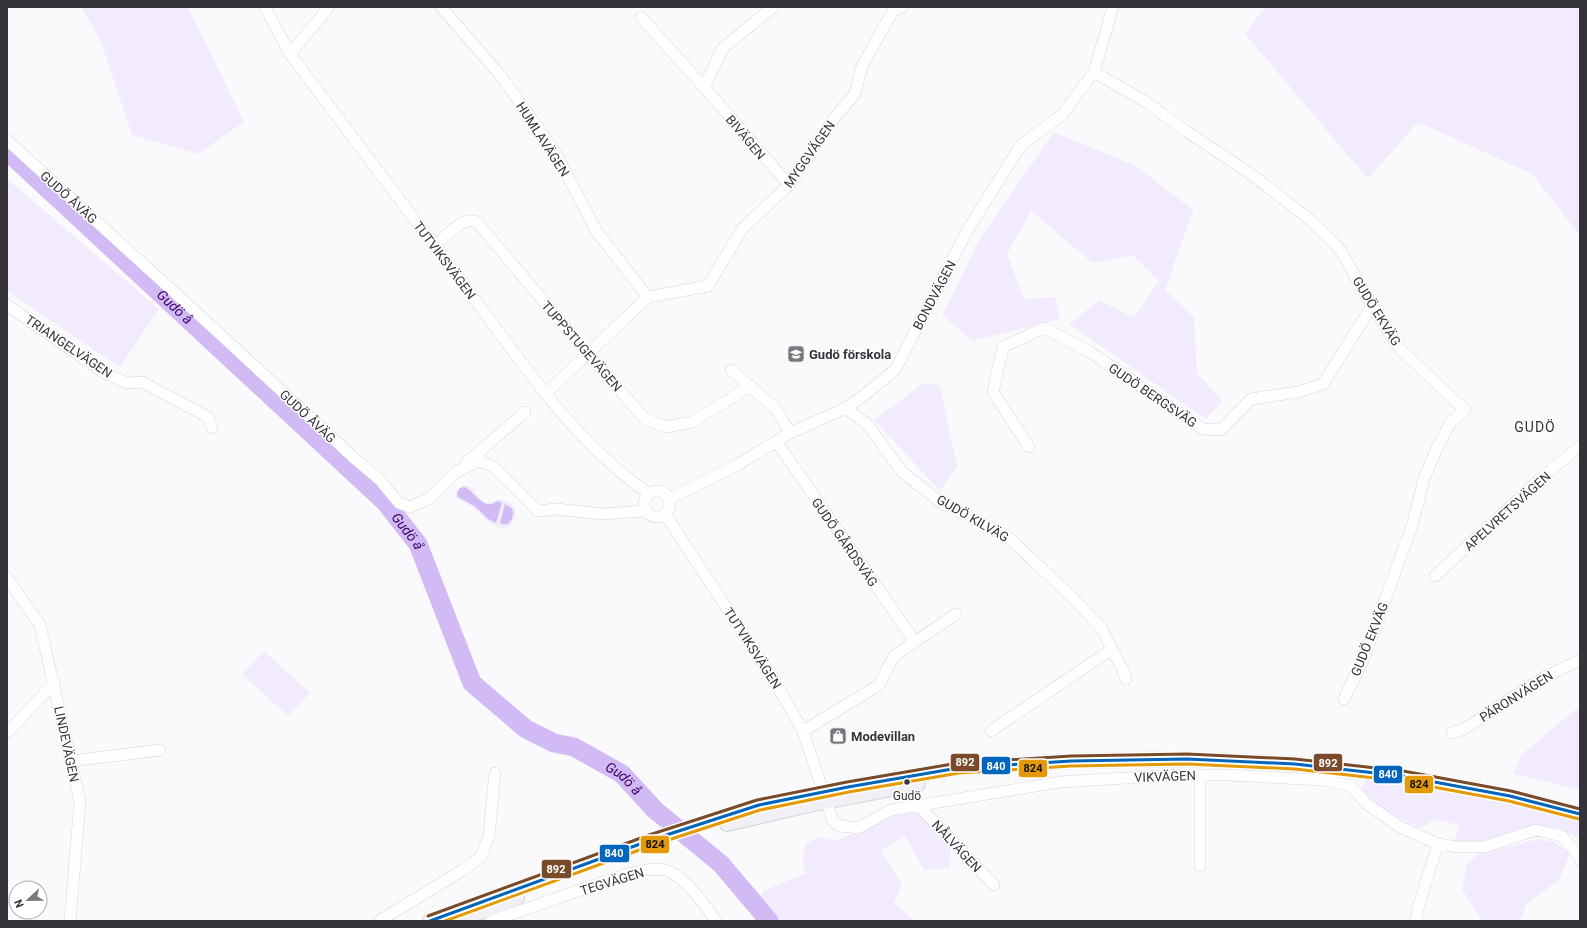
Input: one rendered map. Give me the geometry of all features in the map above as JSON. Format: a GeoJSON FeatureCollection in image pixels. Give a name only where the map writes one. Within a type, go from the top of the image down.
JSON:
{"type":"FeatureCollection","features":[{"type":"Feature","properties":{"kind":"main road"},"geometry":{"type":"LineString","coordinates":[[430,921],[694,829],[761,815],[825,796],[1071,761],[1187,759],[1295,764],[1402,776],[1510,796],[1580,814]]}},
{"type":"Feature","properties":{"kind":"main road"},"geometry":{"type":"LineString","coordinates":[[458,921],[664,839]]}},
{"type":"Feature","properties":{"kind":"street","name":"TUTVIKSVÄGEN"},"geometry":{"type":"LineString","coordinates":[[265,7],[290,54],[545,394],[602,457],[626,478],[648,493]]}},
{"type":"Feature","properties":{"kind":"street"},"geometry":{"type":"LineString","coordinates":[[290,54],[329,7]]}},
{"type":"Feature","properties":{"kind":"street","name":"HUMLAVÄGEN"},"geometry":{"type":"LineString","coordinates":[[441,7],[501,76],[555,152],[597,232],[648,297]]}},
{"type":"Feature","properties":{"kind":"street"},"geometry":{"type":"LineString","coordinates":[[704,87],[723,48],[773,7]]}},
{"type":"Feature","properties":{"kind":"street","name":"MYGGVÄGEN"},"geometry":{"type":"LineString","coordinates":[[648,297],[708,286],[742,229],[789,185],[835,117],[855,94],[862,66],[893,11],[902,7]]}},
{"type":"Feature","properties":{"kind":"street","name":"BONDVÄGEN"},"geometry":{"type":"LineString","coordinates":[[669,499],[739,464],[790,433],[846,408],[895,370],[967,231],[1021,145],[1062,116],[1094,72],[1113,7]]}},
{"type":"Feature","properties":{"kind":"street","name":"BIVÄGEN"},"geometry":{"type":"LineString","coordinates":[[641,17],[789,185]]}},
{"type":"Feature","properties":{"kind":"street","name":"GUDÖ EKVÄG"},"geometry":{"type":"LineString","coordinates":[[1094,72],[1146,102],[1186,132],[1252,174],[1309,219],[1335,244],[1399,348],[1465,410],[1451,422],[1438,446],[1424,478],[1413,523],[1364,658],[1344,699]]}},
{"type":"Feature","properties":{"kind":"street","name":"GUDÖ ÅVÄG"},"geometry":{"type":"LineString","coordinates":[[7,140],[208,322],[354,458],[380,480],[399,502],[410,507],[430,498],[456,472],[479,461],[494,467],[538,511],[556,509],[603,514],[645,511]]}},
{"type":"Feature","properties":{"kind":"street","name":"TUPPSTUGEVÄGEN"},"geometry":{"type":"LineString","coordinates":[[435,246],[462,223],[471,220],[477,222],[645,419],[666,426],[692,422],[751,386]]}},
{"type":"Feature","properties":{"kind":"street"},"geometry":{"type":"LineString","coordinates":[[545,394],[648,297]]}},
{"type":"Feature","properties":{"kind":"street","name":"TRIANGELVÄGEN"},"geometry":{"type":"LineString","coordinates":[[7,305],[102,372],[127,384],[142,382],[208,417],[212,428]]}},
{"type":"Feature","properties":{"kind":"street","name":"GUDÖ BERGSVÄG"},"geometry":{"type":"LineString","coordinates":[[1029,447],[993,392],[1002,347],[1044,328],[1090,352],[1203,429],[1221,430],[1251,399],[1298,392],[1323,384],[1372,306]]}},
{"type":"Feature","properties":{"kind":"street"},"geometry":{"type":"LineString","coordinates":[[731,370],[776,409],[790,433]]}},
{"type":"Feature","properties":{"kind":"street","name":"GUDÖ KILVÄG"},"geometry":{"type":"LineString","coordinates":[[846,408],[868,426],[902,472],[943,504],[1007,536],[1073,598],[1102,629],[1126,679]]}},
{"type":"Feature","properties":{"kind":"street"},"geometry":{"type":"LineString","coordinates":[[456,472],[525,412]]}},
{"type":"Feature","properties":{"kind":"street","name":"GUDÖ GÅRDSVÄG"},"geometry":{"type":"LineString","coordinates":[[776,442],[914,642]]}},
{"type":"Feature","properties":{"kind":"street","name":"APELVRETSVÄGEN"},"geometry":{"type":"LineString","coordinates":[[1435,576],[1539,480],[1580,446]]}},
{"type":"Feature","properties":{"kind":"street"},"geometry":{"type":"LineString","coordinates":[[658,490],[663,492],[669,499],[670,505],[665,514],[655,517],[650,516],[645,511],[643,502],[644,497],[648,493],[658,490]]}},
{"type":"Feature","properties":{"kind":"street","name":"TUTVIKSVÄGEN"},"geometry":{"type":"LineString","coordinates":[[665,514],[772,677],[803,732],[825,796]]}},
{"type":"Feature","properties":{"kind":"street","name":"LINDEVÄGEN"},"geometry":{"type":"LineString","coordinates":[[7,578],[40,625],[80,801],[70,921]]}},
{"type":"Feature","properties":{"kind":"street"},"geometry":{"type":"LineString","coordinates":[[803,732],[879,685],[894,656],[956,614]]}},
{"type":"Feature","properties":{"kind":"street"},"geometry":{"type":"LineString","coordinates":[[991,730],[1112,649]]}},
{"type":"Feature","properties":{"kind":"street","name":"PÄRONVÄGEN"},"geometry":{"type":"LineString","coordinates":[[1452,733],[1464,729],[1542,678],[1580,660]]}},
{"type":"Feature","properties":{"kind":"street"},"geometry":{"type":"LineString","coordinates":[[7,732],[54,683]]}},
{"type":"Feature","properties":{"kind":"street"},"geometry":{"type":"LineString","coordinates":[[71,761],[160,750]]}},
{"type":"Feature","properties":{"kind":"street"},"geometry":{"type":"LineString","coordinates":[[379,921],[463,870],[481,857],[489,835],[495,773]]}},
{"type":"Feature","properties":{"kind":"street","name":"VIKVÄGEN"},"geometry":{"type":"LineString","coordinates":[[825,796],[833,821],[840,826],[858,828],[891,810],[1060,782],[1176,775],[1323,780],[1351,786],[1367,804],[1400,827],[1438,844],[1458,847],[1484,847],[1536,830],[1562,836],[1578,855],[1580,860]]}},
{"type":"Feature","properties":{"kind":"street"},"geometry":{"type":"LineString","coordinates":[[1200,775],[1200,866]]}},
{"type":"Feature","properties":{"kind":"street","name":"NÅLVÄGEN"},"geometry":{"type":"LineString","coordinates":[[919,806],[994,885]]}},
{"type":"Feature","properties":{"kind":"street"},"geometry":{"type":"LineString","coordinates":[[1416,921],[1419,904],[1438,844]]}},
{"type":"Feature","properties":{"kind":"street","name":"TEGVÄGEN"},"geometry":{"type":"LineString","coordinates":[[491,921],[627,874],[647,869],[670,871],[690,887],[716,921]]}},
{"type":"Feature","properties":{"kind":"shaded area"},"geometry":{"type":"Polygon","coordinates":[[[82,7],[188,7],[244,122],[198,154],[132,135],[102,45],[82,7]]]}},
{"type":"Feature","properties":{"kind":"shaded area"},"geometry":{"type":"Polygon","coordinates":[[[1265,7],[1580,7],[1580,236],[1532,174],[1418,122],[1368,179],[1245,34],[1265,7]]]}},
{"type":"Feature","properties":{"kind":"shaded area"},"geometry":{"type":"Polygon","coordinates":[[[1054,132],[1136,166],[1193,210],[1165,290],[1194,317],[1197,373],[1222,401],[1206,419],[1069,324],[1100,300],[1134,318],[1159,281],[1133,255],[1093,263],[1031,211],[1007,254],[1024,299],[1055,297],[1060,319],[972,341],[943,315],[979,240],[1054,132]]]}},
{"type":"Feature","properties":{"kind":"shaded area"},"geometry":{"type":"Polygon","coordinates":[[[7,179],[159,309],[120,367],[7,291],[7,179]]]}},
{"type":"Feature","properties":{"kind":"shaded area"},"geometry":{"type":"Polygon","coordinates":[[[924,383],[940,386],[957,466],[940,491],[874,420],[924,383]]]}},
{"type":"Feature","properties":{"kind":"shaded area"},"geometry":{"type":"Polygon","coordinates":[[[463,485],[473,488],[478,497],[485,502],[489,503],[497,500],[501,500],[511,504],[514,506],[516,512],[513,522],[511,525],[506,527],[501,528],[495,526],[471,506],[457,498],[455,496],[456,492],[463,485]],[[473,492],[458,497],[476,507],[488,519],[496,523],[502,503],[497,501],[487,504],[480,501],[473,492]]]}},
{"type":"Feature","properties":{"kind":"shaded area"},"geometry":{"type":"Polygon","coordinates":[[[465,487],[484,503],[492,504],[497,501],[502,503],[496,523],[488,519],[476,507],[458,497],[457,493],[460,488],[465,487]]]}},
{"type":"Feature","properties":{"kind":"shaded area"},"geometry":{"type":"Polygon","coordinates":[[[505,504],[512,508],[513,511],[511,521],[507,524],[500,523],[505,504]]]}},
{"type":"Feature","properties":{"kind":"shaded area"},"geometry":{"type":"Polygon","coordinates":[[[264,651],[310,693],[288,716],[242,674],[264,651]]]}},
{"type":"Feature","properties":{"kind":"shaded area"},"geometry":{"type":"Polygon","coordinates":[[[1575,710],[1580,710],[1580,790],[1514,774],[1521,755],[1575,710]]]}},
{"type":"Feature","properties":{"kind":"shaded area"},"geometry":{"type":"Polygon","coordinates":[[[1365,780],[1463,794],[1580,821],[1580,840],[1557,827],[1524,827],[1479,842],[1455,841],[1458,825],[1436,819],[1421,828],[1385,812],[1362,791],[1365,780]]]}},
{"type":"Feature","properties":{"kind":"shaded area"},"geometry":{"type":"Polygon","coordinates":[[[917,812],[951,848],[950,868],[924,870],[905,836],[881,850],[902,885],[894,903],[915,921],[775,921],[760,903],[763,891],[806,873],[802,861],[806,844],[819,837],[836,841],[890,816],[917,812]]]}},
{"type":"Feature","properties":{"kind":"shaded area"},"geometry":{"type":"Polygon","coordinates":[[[1539,839],[1554,842],[1570,853],[1559,880],[1527,903],[1520,921],[1482,921],[1462,889],[1467,864],[1478,854],[1539,839]]]}},
{"type":"Feature","properties":{"kind":"waterway","name":"Gudö å"},"geometry":{"type":"LineString","coordinates":[[7,151],[385,502],[418,544],[472,683],[526,729],[554,743],[574,747],[622,774],[655,810],[721,864],[769,921]]}},
{"type":"Feature","properties":{"kind":"transit line","name":"892"},"geometry":{"type":"LineString","coordinates":[[428,916],[649,835],[757,800],[847,782],[958,763],[1071,756],[1187,754],[1295,759],[1403,771],[1511,791],[1580,809]]}},
{"type":"Feature","properties":{"kind":"transit line","name":"840"},"geometry":{"type":"LineString","coordinates":[[430,921],[651,840],[759,805],[848,787],[958,768],[1071,761],[1187,759],[1295,764],[1402,776],[1510,796],[1580,814]]}},
{"type":"Feature","properties":{"kind":"transit line","name":"824"},"geometry":{"type":"LineString","coordinates":[[445,921],[653,845],[760,810],[849,792],[959,773],[1071,766],[1187,764],[1295,769],[1401,781],[1509,801],[1579,819]]}},
{"type":"Feature","properties":{"kind":"place","name":"Gudö förskola"},"geometry":{"type":"Point","coordinates":[796,354]}},
{"type":"Feature","properties":{"kind":"place","name":"Modevillan"},"geometry":{"type":"Point","coordinates":[838,736]}},
{"type":"Feature","properties":{"kind":"place","name":"Gudö"},"geometry":{"type":"Point","coordinates":[907,782]}},
{"type":"Feature","properties":{"kind":"district","name":"GUDÖ"},"geometry":{"type":"Point","coordinates":[1535,427]}}]}
